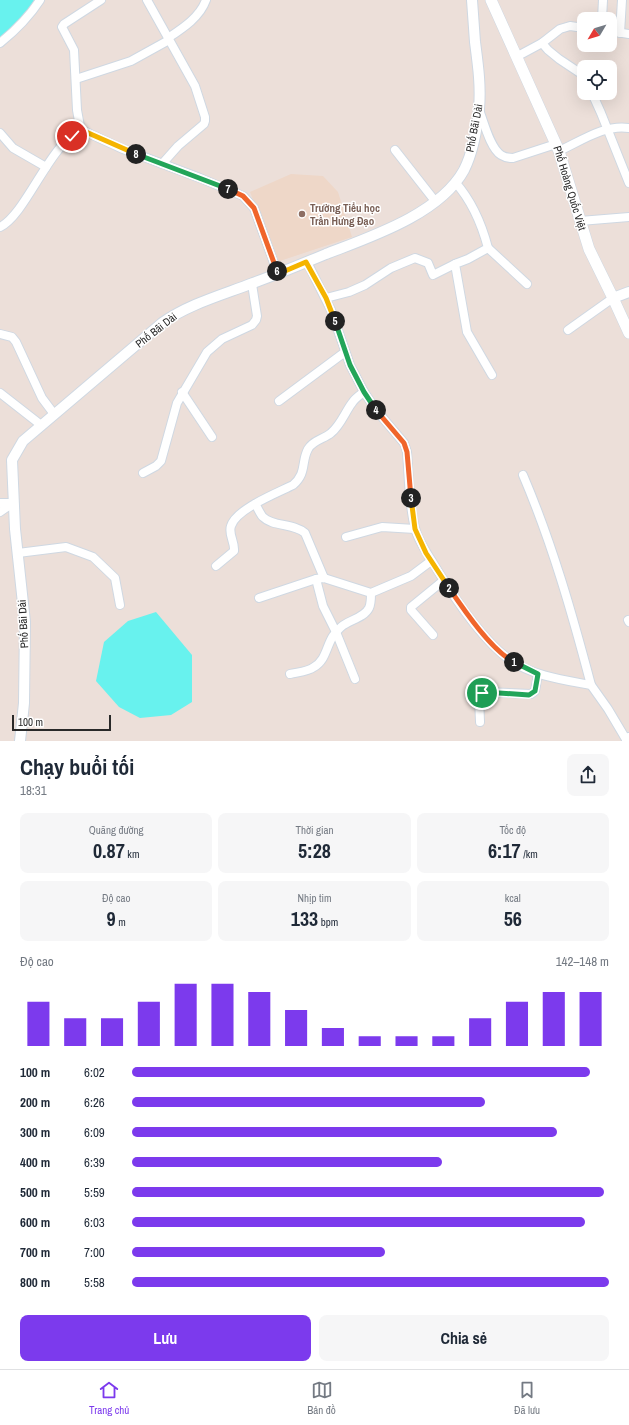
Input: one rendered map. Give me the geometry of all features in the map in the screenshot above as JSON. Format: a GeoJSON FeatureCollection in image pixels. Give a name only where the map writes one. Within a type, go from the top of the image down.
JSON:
{"type":"FeatureCollection","features":[{"type":"Feature","properties":{"kind":"main road","name":"Phố Hoàng Quốc Việt"},"geometry":{"type":"LineString","coordinates":[[491,0],[558,148],[589,249],[629,333]]}},
{"type":"Feature","properties":{"kind":"street"},"geometry":{"type":"LineString","coordinates":[[0,43],[19,27],[40,0]]}},
{"type":"Feature","properties":{"kind":"street"},"geometry":{"type":"LineString","coordinates":[[80,132],[77,110],[74,50],[62,27],[64,24],[101,0]]}},
{"type":"Feature","properties":{"kind":"street"},"geometry":{"type":"LineString","coordinates":[[147,0],[195,86],[206,121],[178,146],[162,164]]}},
{"type":"Feature","properties":{"kind":"street"},"geometry":{"type":"LineString","coordinates":[[76,79],[131,61],[169,39],[191,22],[206,0]]}},
{"type":"Feature","properties":{"kind":"street","name":"Phố Bãi Dài"},"geometry":{"type":"LineString","coordinates":[[20,741],[24,703],[25,622],[13,503],[12,460],[23,441],[170,317],[192,305],[252,284],[376,235],[414,216],[435,201],[455,182],[464,170],[473,147],[479,109],[480,78],[472,0]]}},
{"type":"Feature","properties":{"kind":"street"},"geometry":{"type":"LineString","coordinates":[[602,12],[603,0]]}},
{"type":"Feature","properties":{"kind":"street"},"geometry":{"type":"LineString","coordinates":[[620,33],[622,0]]}},
{"type":"Feature","properties":{"kind":"street"},"geometry":{"type":"LineString","coordinates":[[516,57],[542,43],[560,29],[570,26],[577,27]]}},
{"type":"Feature","properties":{"kind":"street"},"geometry":{"type":"LineString","coordinates":[[617,32],[629,34]]}},
{"type":"Feature","properties":{"kind":"street"},"geometry":{"type":"LineString","coordinates":[[542,43],[548,50],[577,70]]}},
{"type":"Feature","properties":{"kind":"street"},"geometry":{"type":"LineString","coordinates":[[595,100],[629,183]]}},
{"type":"Feature","properties":{"kind":"street"},"geometry":{"type":"LineString","coordinates":[[479,109],[493,146],[506,158],[513,158],[558,148],[607,128],[629,128]]}},
{"type":"Feature","properties":{"kind":"street"},"geometry":{"type":"LineString","coordinates":[[0,132],[13,148],[46,167]]}},
{"type":"Feature","properties":{"kind":"street"},"geometry":{"type":"LineString","coordinates":[[0,227],[14,216],[46,167],[67,140],[80,132],[92,134],[123,149],[239,193],[254,208],[278,274]]}},
{"type":"Feature","properties":{"kind":"street"},"geometry":{"type":"LineString","coordinates":[[395,150],[435,201]]}},
{"type":"Feature","properties":{"kind":"street"},"geometry":{"type":"LineString","coordinates":[[455,182],[463,191],[473,210],[488,248],[527,284]]}},
{"type":"Feature","properties":{"kind":"street"},"geometry":{"type":"LineString","coordinates":[[580,221],[629,217]]}},
{"type":"Feature","properties":{"kind":"street"},"geometry":{"type":"LineString","coordinates":[[326,298],[349,292],[391,268],[415,258],[428,263],[433,275],[488,248]]}},
{"type":"Feature","properties":{"kind":"street"},"geometry":{"type":"LineString","coordinates":[[306,262],[326,298],[350,365],[364,392],[377,411],[404,443],[407,452],[412,517],[415,529],[431,561],[466,612],[496,647],[510,660],[538,674],[591,684]]}},
{"type":"Feature","properties":{"kind":"street"},"geometry":{"type":"LineString","coordinates":[[455,264],[467,332],[492,375]]}},
{"type":"Feature","properties":{"kind":"street"},"geometry":{"type":"LineString","coordinates":[[143,473],[156,466],[161,461],[175,409],[182,392],[207,352],[216,343],[255,322],[257,316],[252,284]]}},
{"type":"Feature","properties":{"kind":"street"},"geometry":{"type":"LineString","coordinates":[[568,330],[613,298],[629,292]]}},
{"type":"Feature","properties":{"kind":"street"},"geometry":{"type":"LineString","coordinates":[[0,334],[12,337],[16,342],[39,392],[54,414]]}},
{"type":"Feature","properties":{"kind":"street"},"geometry":{"type":"LineString","coordinates":[[279,401],[345,352]]}},
{"type":"Feature","properties":{"kind":"street"},"geometry":{"type":"LineString","coordinates":[[182,392],[212,436]]}},
{"type":"Feature","properties":{"kind":"street"},"geometry":{"type":"LineString","coordinates":[[216,566],[234,551],[230,531],[233,522],[243,511],[293,485],[302,473],[308,448],[311,444],[335,429],[353,401],[364,392]]}},
{"type":"Feature","properties":{"kind":"street"},"geometry":{"type":"LineString","coordinates":[[0,393],[41,425]]}},
{"type":"Feature","properties":{"kind":"street"},"geometry":{"type":"LineString","coordinates":[[523,475],[540,515],[571,609],[591,684],[627,741],[629,738]]}},
{"type":"Feature","properties":{"kind":"street"},"geometry":{"type":"LineString","coordinates":[[0,503],[13,503]]}},
{"type":"Feature","properties":{"kind":"street"},"geometry":{"type":"LineString","coordinates":[[0,512],[13,503]]}},
{"type":"Feature","properties":{"kind":"street"},"geometry":{"type":"LineString","coordinates":[[255,504],[264,519],[299,529],[305,533],[320,578],[323,606],[336,632],[354,679]]}},
{"type":"Feature","properties":{"kind":"street"},"geometry":{"type":"LineString","coordinates":[[346,537],[382,527],[415,529]]}},
{"type":"Feature","properties":{"kind":"street"},"geometry":{"type":"LineString","coordinates":[[18,553],[66,547],[93,557],[115,578],[120,605]]}},
{"type":"Feature","properties":{"kind":"street"},"geometry":{"type":"LineString","coordinates":[[259,598],[320,578],[371,593],[411,576],[431,561]]}},
{"type":"Feature","properties":{"kind":"street"},"geometry":{"type":"LineString","coordinates":[[433,635],[411,610],[411,607],[444,580]]}},
{"type":"Feature","properties":{"kind":"street"},"geometry":{"type":"LineString","coordinates":[[290,674],[307,670],[320,663],[336,632],[341,627],[367,611],[370,605],[371,593]]}},
{"type":"Feature","properties":{"kind":"street"},"geometry":{"type":"LineString","coordinates":[[480,722],[479,697],[482,693],[532,694],[535,691],[538,674]]}},
{"type":"Feature","properties":{"kind":"shaded area","name":"Trường Tiểu học Trần Hưng Đạo"},"geometry":{"type":"Polygon","coordinates":[[[291,174],[323,176],[338,192],[352,237],[277,262],[250,192],[291,174]]]}},
{"type":"Feature","properties":{"kind":"water"},"geometry":{"type":"Polygon","coordinates":[[[0,0],[34,0],[26,15],[0,38],[0,0]]]}},
{"type":"Feature","properties":{"kind":"water"},"geometry":{"type":"Polygon","coordinates":[[[156,612],[192,655],[192,702],[171,715],[140,718],[119,707],[96,681],[104,642],[128,621],[156,612]]]}},
{"type":"Feature","properties":{"kind":"place","name":"Trường Tiểu học Trần Hưng Đạo"},"geometry":{"type":"Point","coordinates":[302,214]}},
{"type":"Feature","properties":{"kind":"route"},"geometry":{"type":"LineString","coordinates":[[72,136],[80,132],[92,134],[123,149],[239,193],[254,208],[278,274],[306,262],[326,298],[350,365],[364,392],[377,411],[389,426],[398,434],[404,443],[407,452],[412,517],[415,529],[426,553],[466,612],[496,647],[510,660],[538,674],[535,691],[532,694],[482,693]]}}]}
